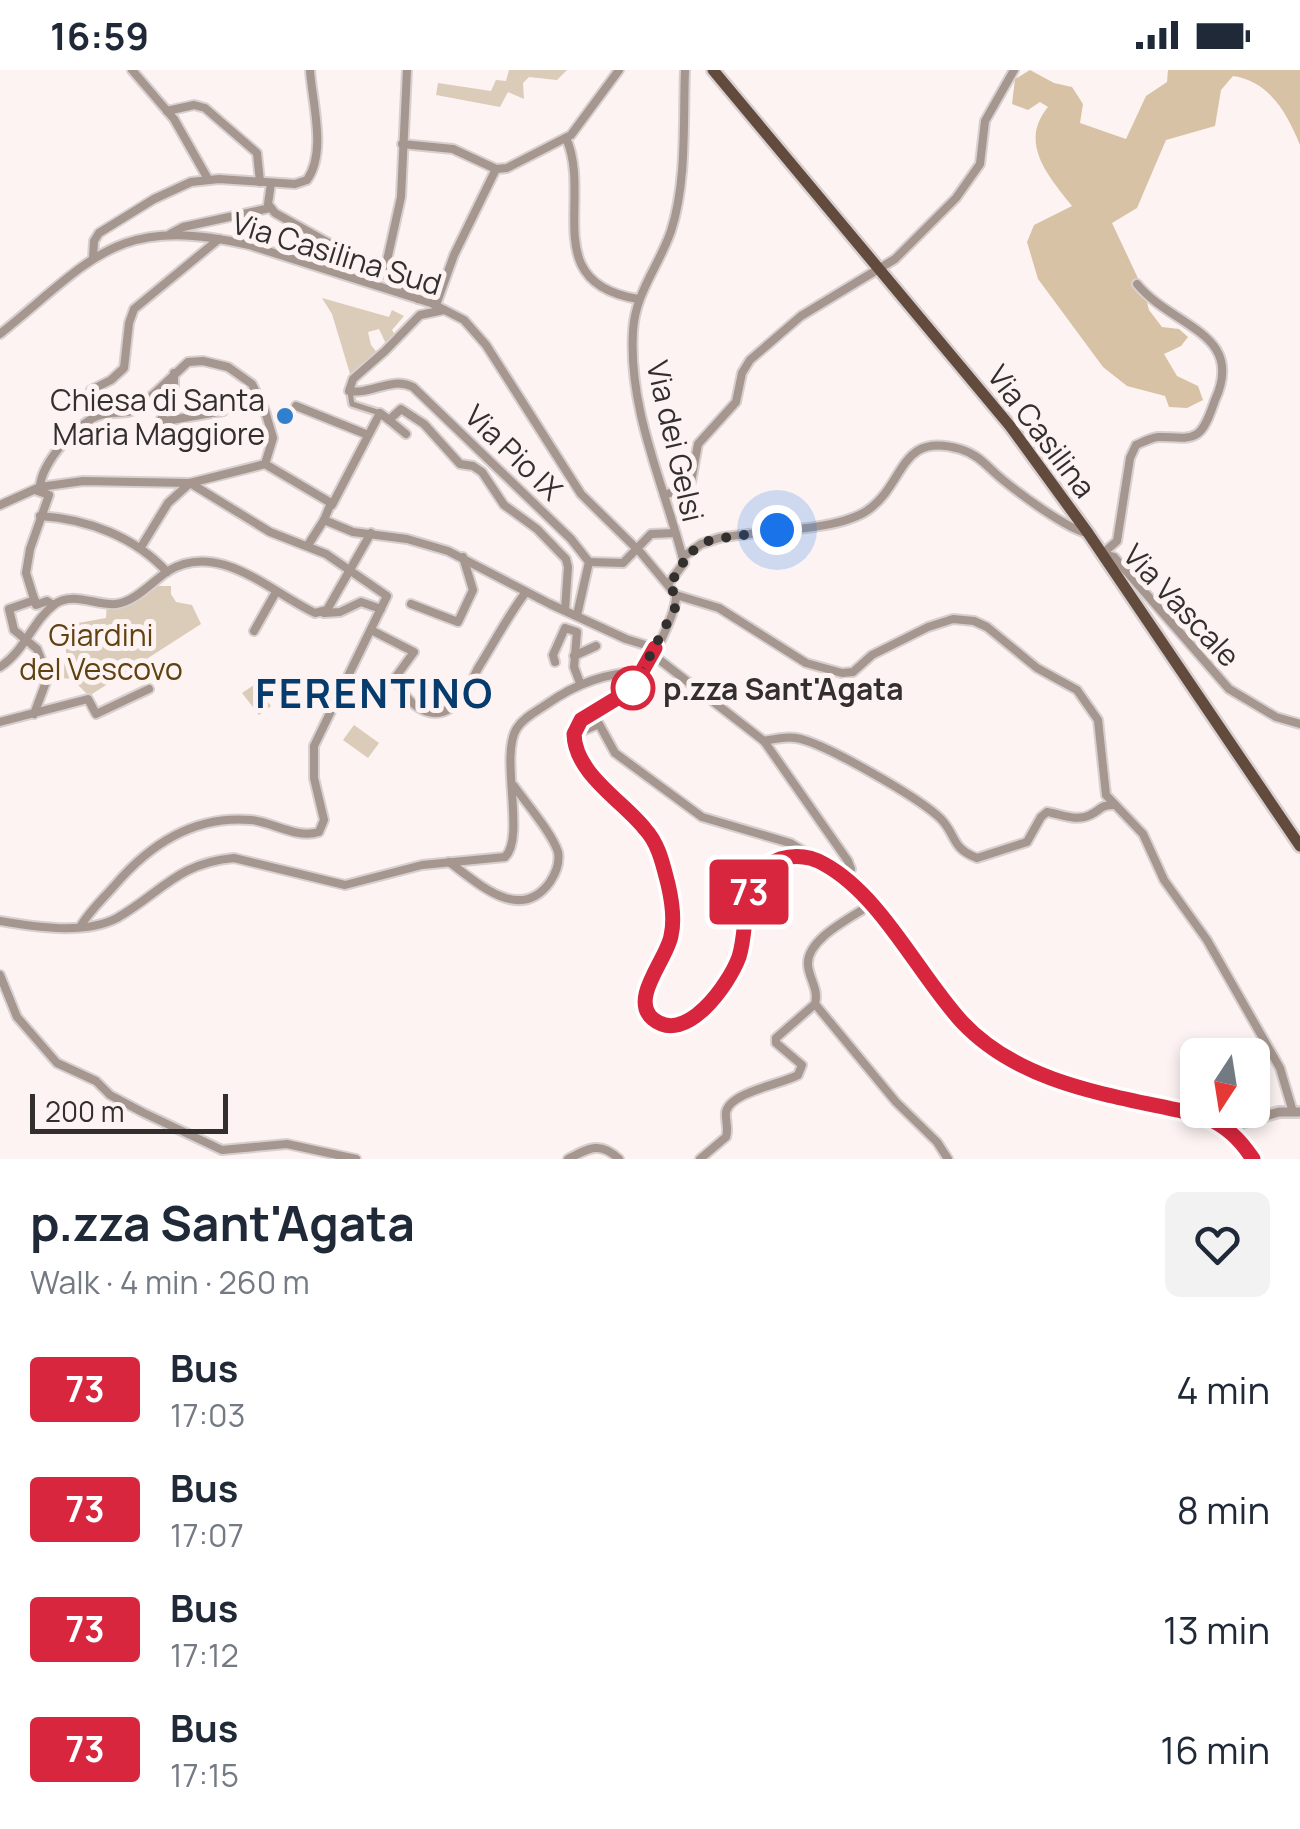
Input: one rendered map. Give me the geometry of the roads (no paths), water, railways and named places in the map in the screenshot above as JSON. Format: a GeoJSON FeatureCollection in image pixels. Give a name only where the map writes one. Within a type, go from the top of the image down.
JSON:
{"type":"FeatureCollection","features":[{"type":"Feature","properties":{"kind":"main road","name":"Via Casilina"},"geometry":{"type":"LineString","coordinates":[[713,70],[1010,426],[1088,533],[1300,846]]}},
{"type":"Feature","properties":{"kind":"street"},"geometry":{"type":"LineString","coordinates":[[132,70],[167,111],[208,179]]}},
{"type":"Feature","properties":{"kind":"street"},"geometry":{"type":"LineString","coordinates":[[94,258],[94,242],[103,231],[183,184],[208,179],[300,184],[308,180],[313,172],[316,144],[310,70]]}},
{"type":"Feature","properties":{"kind":"street"},"geometry":{"type":"LineString","coordinates":[[384,274],[400,205],[406,70]]}},
{"type":"Feature","properties":{"kind":"street"},"geometry":{"type":"LineString","coordinates":[[402,144],[453,149],[496,169],[507,168],[566,138],[619,70]]}},
{"type":"Feature","properties":{"kind":"street","name":"Via dei Gelsi"},"geometry":{"type":"LineString","coordinates":[[668,584],[683,568],[683,557],[633,374],[633,326],[638,299],[673,220],[684,70]]}},
{"type":"Feature","properties":{"kind":"street"},"geometry":{"type":"LineString","coordinates":[[664,495],[682,490],[691,482],[698,444],[736,402],[742,373],[750,360],[801,316],[906,251],[937,220],[978,169],[985,120],[1014,70]]}},
{"type":"Feature","properties":{"kind":"street"},"geometry":{"type":"LineString","coordinates":[[167,111],[194,105],[205,108],[255,151],[260,182]]}},
{"type":"Feature","properties":{"kind":"street"},"geometry":{"type":"LineString","coordinates":[[566,138],[574,160],[572,208],[577,254],[600,287],[612,294],[638,299]]}},
{"type":"Feature","properties":{"kind":"street"},"geometry":{"type":"LineString","coordinates":[[436,305],[454,255],[496,169]]}},
{"type":"Feature","properties":{"kind":"street"},"geometry":{"type":"LineString","coordinates":[[270,208],[271,183]]}},
{"type":"Feature","properties":{"kind":"street"},"geometry":{"type":"LineString","coordinates":[[170,234],[183,227],[270,208],[404,286],[418,299]]}},
{"type":"Feature","properties":{"kind":"street","name":"Via Casilina Sud"},"geometry":{"type":"LineString","coordinates":[[0,334],[94,258],[134,238],[170,234],[268,250],[449,310],[467,322],[482,340],[584,498],[637,549],[676,596]]}},
{"type":"Feature","properties":{"kind":"street"},"geometry":{"type":"LineString","coordinates":[[139,405],[91,396],[90,392],[124,368],[129,322],[137,305],[219,239]]}},
{"type":"Feature","properties":{"kind":"street","name":"Via Vascale"},"geometry":{"type":"LineString","coordinates":[[1102,554],[1117,541],[1130,458],[1136,445],[1154,437],[1192,438],[1201,431],[1224,382],[1217,345],[1168,313],[1137,284]]}},
{"type":"Feature","properties":{"kind":"street"},"geometry":{"type":"LineString","coordinates":[[406,434],[380,414],[352,404],[353,379],[422,313],[449,310]]}},
{"type":"Feature","properties":{"kind":"street"},"geometry":{"type":"LineString","coordinates":[[37,488],[44,466],[93,418],[135,412],[181,366],[195,361],[228,367],[242,374],[257,393],[272,434],[265,464]]}},
{"type":"Feature","properties":{"kind":"street"},"geometry":{"type":"LineString","coordinates":[[174,373],[174,388],[160,422],[223,411]]}},
{"type":"Feature","properties":{"kind":"street","name":"Via Pio IX"},"geometry":{"type":"LineString","coordinates":[[350,391],[362,392],[398,382],[413,387],[571,538],[589,562]]}},
{"type":"Feature","properties":{"kind":"street"},"geometry":{"type":"LineString","coordinates":[[296,406],[368,435]]}},
{"type":"Feature","properties":{"kind":"street"},"geometry":{"type":"LineString","coordinates":[[389,420],[400,410],[407,410],[460,464],[482,472],[504,505],[534,527],[566,559],[564,610]]}},
{"type":"Feature","properties":{"kind":"street"},"geometry":{"type":"LineString","coordinates":[[308,545],[380,414]]}},
{"type":"Feature","properties":{"kind":"street"},"geometry":{"type":"LineString","coordinates":[[683,557],[701,544],[719,538],[833,523],[856,516],[876,504],[916,451],[932,444],[977,456],[1071,528],[1088,533]]}},
{"type":"Feature","properties":{"kind":"street"},"geometry":{"type":"LineString","coordinates":[[0,505],[37,488],[83,482],[190,483],[265,464],[332,505]]}},
{"type":"Feature","properties":{"kind":"street"},"geometry":{"type":"LineString","coordinates":[[80,927],[131,865],[167,837],[189,828],[240,820],[313,834],[322,828],[324,820],[314,778],[314,746],[386,596],[308,545],[293,542],[246,519],[190,483]]}},
{"type":"Feature","properties":{"kind":"street"},"geometry":{"type":"LineString","coordinates":[[141,547],[168,503],[190,483]]}},
{"type":"Feature","properties":{"kind":"street"},"geometry":{"type":"LineString","coordinates":[[37,488],[50,495],[40,516],[26,573],[36,605],[47,601],[53,606]]}},
{"type":"Feature","properties":{"kind":"street"},"geometry":{"type":"LineString","coordinates":[[40,516],[90,525],[141,547],[167,572]]}},
{"type":"Feature","properties":{"kind":"street"},"geometry":{"type":"LineString","coordinates":[[324,520],[353,532],[426,544],[463,557],[526,592],[654,651],[764,741],[848,862],[847,880]]}},
{"type":"Feature","properties":{"kind":"street"},"geometry":{"type":"LineString","coordinates":[[577,614],[589,562],[623,563],[651,534],[674,533]]}},
{"type":"Feature","properties":{"kind":"street"},"geometry":{"type":"LineString","coordinates":[[315,613],[327,610],[371,534]]}},
{"type":"Feature","properties":{"kind":"street","name":"Via Vascale"},"geometry":{"type":"LineString","coordinates":[[1102,554],[1114,557],[1229,689],[1276,717],[1300,724]]}},
{"type":"Feature","properties":{"kind":"street"},"geometry":{"type":"LineString","coordinates":[[411,604],[458,622],[472,590],[463,557]]}},
{"type":"Feature","properties":{"kind":"street"},"geometry":{"type":"LineString","coordinates":[[0,667],[24,646],[53,606],[71,599],[117,604],[180,564],[206,559],[227,564],[315,613],[340,612],[362,602],[381,609]]}},
{"type":"Feature","properties":{"kind":"street"},"geometry":{"type":"LineString","coordinates":[[254,631],[276,592]]}},
{"type":"Feature","properties":{"kind":"street"},"geometry":{"type":"LineString","coordinates":[[371,630],[414,652],[396,678],[418,710],[446,710],[468,690],[478,667],[526,592]]}},
{"type":"Feature","properties":{"kind":"street"},"geometry":{"type":"LineString","coordinates":[[816,860],[779,860],[755,876],[742,946],[733,970],[694,1019],[682,1026],[662,1024],[646,1010],[646,996],[671,938],[672,902],[663,862],[646,829],[582,760],[574,734],[581,720],[628,692],[654,651],[675,608],[676,596],[719,608],[806,663],[844,674],[853,672],[884,648],[937,624],[959,619],[980,623],[1030,663],[1070,685],[1087,700],[1100,725],[1104,786],[1114,806],[1143,834],[1164,880],[1204,936],[1277,1062],[1297,1112],[1270,1115]]}},
{"type":"Feature","properties":{"kind":"street"},"geometry":{"type":"LineString","coordinates":[[34,600],[9,610],[14,630],[37,649],[47,677],[34,714]]}},
{"type":"Feature","properties":{"kind":"street"},"geometry":{"type":"LineString","coordinates":[[555,662],[552,655],[565,628],[577,632],[574,656],[580,684]]}},
{"type":"Feature","properties":{"kind":"street"},"geometry":{"type":"LineString","coordinates":[[574,656],[596,646]]}},
{"type":"Feature","properties":{"kind":"street"},"geometry":{"type":"LineString","coordinates":[[0,921],[80,927],[115,919],[164,881],[219,859],[234,858],[346,885],[422,865],[508,855],[512,848],[514,786],[510,750],[516,729],[524,719],[580,684],[643,671]]}},
{"type":"Feature","properties":{"kind":"street"},"geometry":{"type":"LineString","coordinates":[[0,722],[88,699],[96,714],[149,688]]}},
{"type":"Feature","properties":{"kind":"street"},"geometry":{"type":"LineString","coordinates":[[574,734],[600,724],[615,753],[702,817],[790,842],[847,880],[963,1022],[1014,1062],[1040,1076],[1180,1110]]}},
{"type":"Feature","properties":{"kind":"street"},"geometry":{"type":"LineString","coordinates":[[764,741],[800,738],[854,763],[928,809],[941,820],[959,848],[977,858],[1027,842],[1048,812],[1066,818],[1088,816],[1099,806],[1114,806]]}},
{"type":"Feature","properties":{"kind":"street"},"geometry":{"type":"LineString","coordinates":[[449,862],[506,900],[523,900],[545,888],[558,866],[556,847],[514,786]]}},
{"type":"Feature","properties":{"kind":"street"},"geometry":{"type":"LineString","coordinates":[[700,1159],[726,1137],[726,1111],[731,1103],[798,1075],[802,1065],[779,1048],[776,1038],[814,1004],[816,990],[808,962],[812,948],[870,905]]}},
{"type":"Feature","properties":{"kind":"street"},"geometry":{"type":"LineString","coordinates":[[0,975],[18,1017],[57,1063],[96,1082],[144,1114],[222,1150],[287,1144],[356,1159]]}},
{"type":"Feature","properties":{"kind":"street"},"geometry":{"type":"LineString","coordinates":[[814,1004],[948,1159]]}},
{"type":"Feature","properties":{"kind":"street"},"geometry":{"type":"LineString","coordinates":[[1228,1128],[1253,1159]]}},
{"type":"Feature","properties":{"kind":"street"},"geometry":{"type":"LineString","coordinates":[[568,1159],[598,1146],[607,1148],[619,1159]]}},
{"type":"Feature","properties":{"kind":"place","name":"Chiesa di Santa Maria Maggiore"},"geometry":{"type":"Point","coordinates":[285,416]}},
{"type":"Feature","properties":{"kind":"place","name":"p.zza Sant'Agata"},"geometry":{"type":"Point","coordinates":[633,688]}},
{"type":"Feature","properties":{"kind":"district","name":"FERENTINO"},"geometry":{"type":"Point","coordinates":[375,692]}},
{"type":"Feature","properties":{"kind":"park label","name":"Giardini del Vescovo"},"geometry":{"type":"Point","coordinates":[101,651]}}]}
